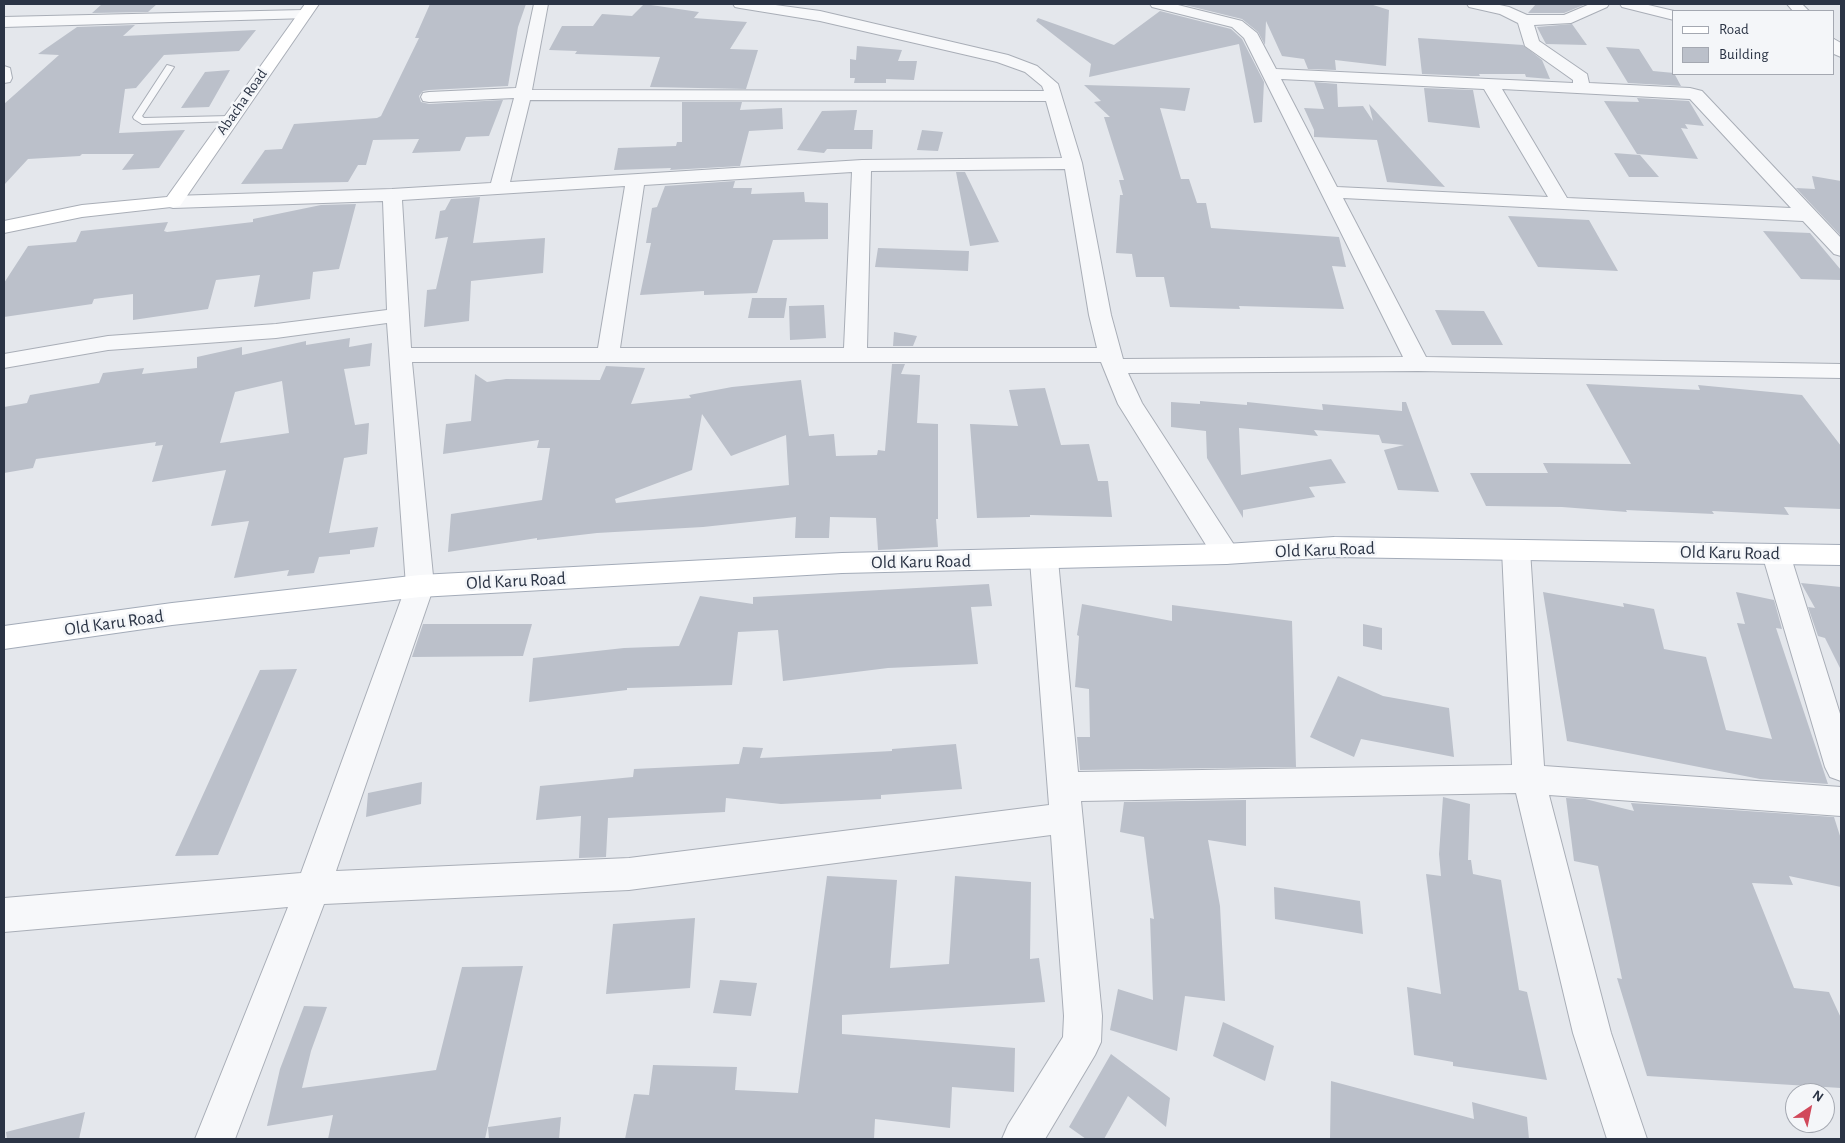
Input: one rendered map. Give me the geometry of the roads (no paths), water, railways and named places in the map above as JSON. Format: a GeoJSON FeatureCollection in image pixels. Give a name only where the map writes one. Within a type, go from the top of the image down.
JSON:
{"type":"FeatureCollection","features":[{"type":"Feature","properties":{"kind":"main road","name":"Abacha Road"},"geometry":{"type":"LineString","coordinates":[[173,202],[307,10]]}},
{"type":"Feature","properties":{"kind":"main road"},"geometry":{"type":"LineString","coordinates":[[4,227],[82,211],[173,202]]}},
{"type":"Feature","properties":{"kind":"main road","name":"Old Karu Road"},"geometry":{"type":"LineString","coordinates":[[4,638],[172,614],[420,586],[842,563],[1044,560],[1226,554],[1334,547],[1841,555]]}},
{"type":"Feature","properties":{"kind":"street"},"geometry":{"type":"LineString","coordinates":[[499,188],[523,94],[541,4]]}},
{"type":"Feature","properties":{"kind":"street"},"geometry":{"type":"LineString","coordinates":[[740,4],[820,16],[1002,58],[1031,70],[1050,84],[1073,163],[1100,315],[1111,360],[1130,404],[1226,554]]}},
{"type":"Feature","properties":{"kind":"street"},"geometry":{"type":"LineString","coordinates":[[820,16],[835,4]]}},
{"type":"Feature","properties":{"kind":"street"},"geometry":{"type":"LineString","coordinates":[[1157,4],[1237,24],[1251,36],[1418,364]]}},
{"type":"Feature","properties":{"kind":"street"},"geometry":{"type":"LineString","coordinates":[[1474,4],[1504,10],[1524,20],[1566,20],[1602,4]]}},
{"type":"Feature","properties":{"kind":"street"},"geometry":{"type":"LineString","coordinates":[[1627,4],[1672,15]]}},
{"type":"Feature","properties":{"kind":"street"},"geometry":{"type":"LineString","coordinates":[[4,32],[10,22],[307,10]]}},
{"type":"Feature","properties":{"kind":"street"},"geometry":{"type":"LineString","coordinates":[[1524,20],[1532,36],[1531,43],[1581,78],[1581,89]]}},
{"type":"Feature","properties":{"kind":"street"},"geometry":{"type":"LineString","coordinates":[[4,71],[4,78]]}},
{"type":"Feature","properties":{"kind":"street"},"geometry":{"type":"LineString","coordinates":[[1270,74],[1581,89],[1685,92],[1696,95],[1841,250]]}},
{"type":"Feature","properties":{"kind":"street"},"geometry":{"type":"LineString","coordinates":[[1490,84],[1561,203]]}},
{"type":"Feature","properties":{"kind":"street"},"geometry":{"type":"LineString","coordinates":[[429,97],[523,94],[1053,96]]}},
{"type":"Feature","properties":{"kind":"street"},"geometry":{"type":"LineString","coordinates":[[173,202],[392,195],[862,166],[1073,163]]}},
{"type":"Feature","properties":{"kind":"street"},"geometry":{"type":"LineString","coordinates":[[856,355],[862,166]]}},
{"type":"Feature","properties":{"kind":"street"},"geometry":{"type":"LineString","coordinates":[[608,355],[635,180]]}},
{"type":"Feature","properties":{"kind":"street"},"geometry":{"type":"LineString","coordinates":[[1330,192],[1808,214]]}},
{"type":"Feature","properties":{"kind":"street"},"geometry":{"type":"LineString","coordinates":[[215,1139],[313,888],[420,586],[400,355],[392,195]]}},
{"type":"Feature","properties":{"kind":"street"},"geometry":{"type":"LineString","coordinates":[[4,361],[108,343],[259,333],[398,314]]}},
{"type":"Feature","properties":{"kind":"street"},"geometry":{"type":"LineString","coordinates":[[400,355],[856,355],[1841,371]]}},
{"type":"Feature","properties":{"kind":"street"},"geometry":{"type":"LineString","coordinates":[[1516,550],[1529,778],[1549,867],[1592,1033],[1621,1116],[1626,1139]]}},
{"type":"Feature","properties":{"kind":"street"},"geometry":{"type":"LineString","coordinates":[[1776,554],[1841,767]]}},
{"type":"Feature","properties":{"kind":"street"},"geometry":{"type":"LineString","coordinates":[[1022,1139],[1082,1042],[1083,1016],[1044,560]]}},
{"type":"Feature","properties":{"kind":"street"},"geometry":{"type":"LineString","coordinates":[[4,915],[313,888],[630,874],[1064,802],[1529,778],[1841,801]]}},
{"type":"Feature","properties":{"kind":"lane"},"geometry":{"type":"LineString","coordinates":[[170,67],[137,117],[142,121],[230,119]]}}]}
